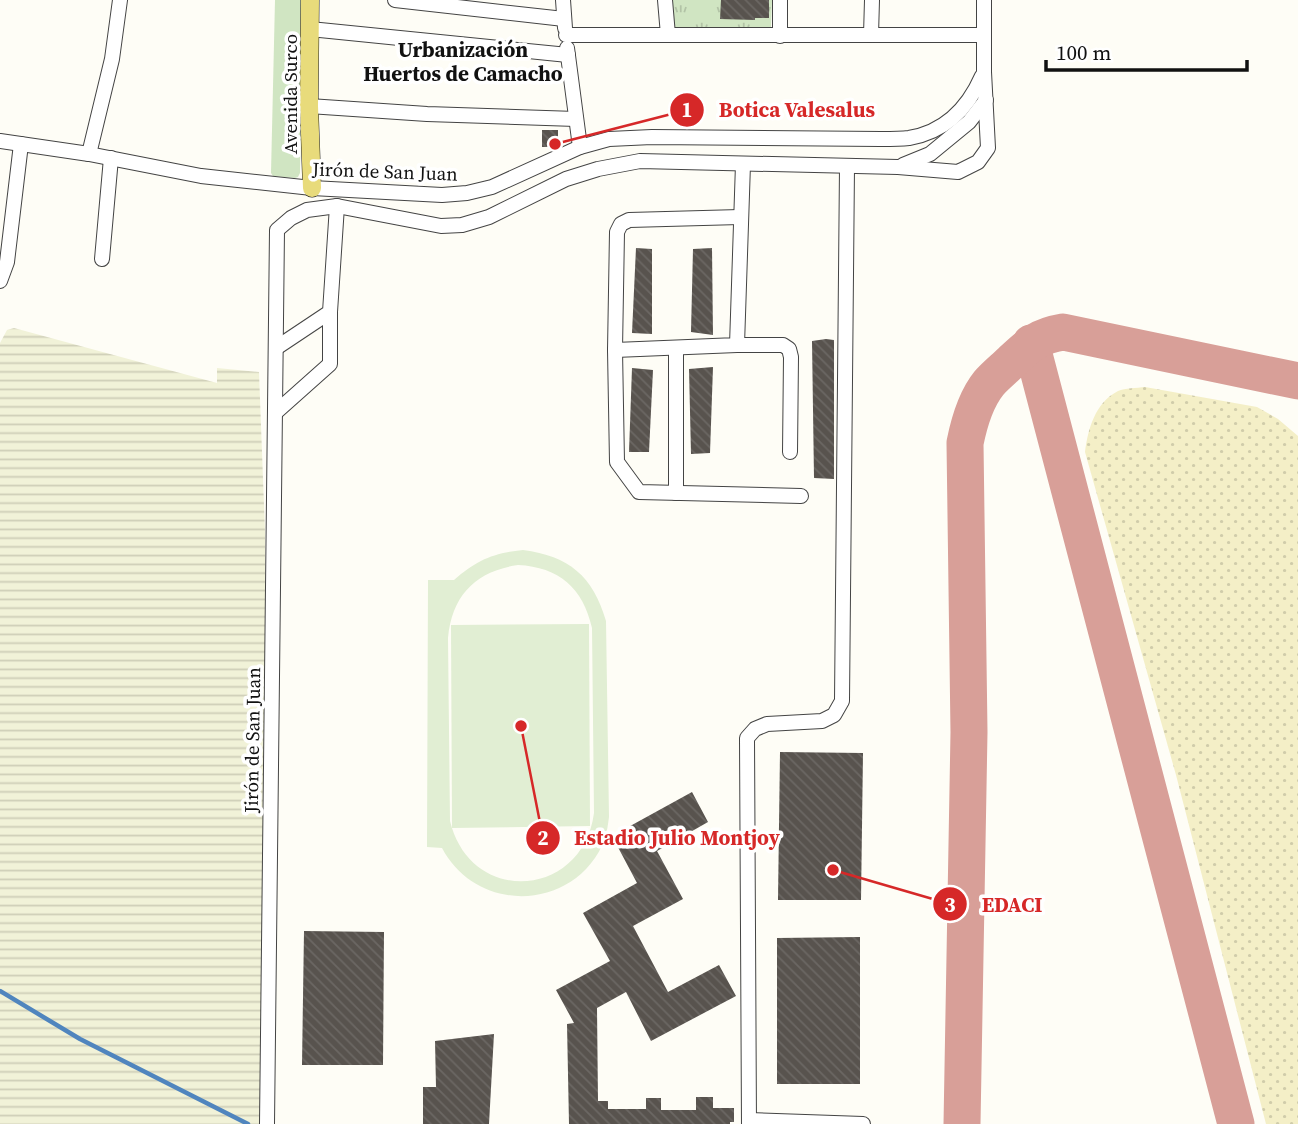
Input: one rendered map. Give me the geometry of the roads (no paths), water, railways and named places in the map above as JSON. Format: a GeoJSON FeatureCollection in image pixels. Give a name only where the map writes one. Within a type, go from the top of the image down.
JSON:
{"type":"FeatureCollection","features":[{"type":"Feature","properties":{"kind":"main road","name":"Avenida Surco"},"geometry":{"type":"LineString","coordinates":[[310,0],[309,106],[312,188]]}},
{"type":"Feature","properties":{"kind":"street"},"geometry":{"type":"LineString","coordinates":[[89,154],[111,59],[120,0]]}},
{"type":"Feature","properties":{"kind":"street"},"geometry":{"type":"LineString","coordinates":[[395,0],[460,4],[564,19]]}},
{"type":"Feature","properties":{"kind":"street"},"geometry":{"type":"LineString","coordinates":[[563,0],[580,148]]}},
{"type":"Feature","properties":{"kind":"street"},"geometry":{"type":"LineString","coordinates":[[666,0],[668,35]]}},
{"type":"Feature","properties":{"kind":"street"},"geometry":{"type":"LineString","coordinates":[[779,36],[780,0]]}},
{"type":"Feature","properties":{"kind":"street"},"geometry":{"type":"LineString","coordinates":[[871,35],[872,0]]}},
{"type":"Feature","properties":{"kind":"street"},"geometry":{"type":"LineString","coordinates":[[275,413],[330,364],[330,312],[337,206],[441,226],[462,225],[489,217],[566,179],[598,169],[640,161],[898,167],[958,172],[978,162],[988,148],[984,0]]}},
{"type":"Feature","properties":{"kind":"street"},"geometry":{"type":"LineString","coordinates":[[310,29],[568,55]]}},
{"type":"Feature","properties":{"kind":"street"},"geometry":{"type":"LineString","coordinates":[[566,35],[984,35]]}},
{"type":"Feature","properties":{"kind":"street","name":"Jirón de San Juan"},"geometry":{"type":"LineString","coordinates":[[0,141],[89,154],[201,176],[312,188],[442,195],[492,187],[580,148],[609,139],[652,136],[909,138],[936,130],[959,114],[974,95],[984,72]]}},
{"type":"Feature","properties":{"kind":"street"},"geometry":{"type":"LineString","coordinates":[[898,167],[930,154],[961,129],[986,100]]}},
{"type":"Feature","properties":{"kind":"street"},"geometry":{"type":"LineString","coordinates":[[309,106],[427,114],[576,119]]}},
{"type":"Feature","properties":{"kind":"street"},"geometry":{"type":"LineString","coordinates":[[0,281],[6,262],[21,144]]}},
{"type":"Feature","properties":{"kind":"street"},"geometry":{"type":"LineString","coordinates":[[102,259],[111,159]]}},
{"type":"Feature","properties":{"kind":"street"},"geometry":{"type":"LineString","coordinates":[[737,345],[743,164]]}},
{"type":"Feature","properties":{"kind":"street"},"geometry":{"type":"LineString","coordinates":[[847,167],[842,701],[834,715],[822,721],[767,724],[755,729],[747,738],[749,1122],[863,1124]]}},
{"type":"Feature","properties":{"kind":"street","name":"Jirón de San Juan"},"geometry":{"type":"LineString","coordinates":[[267,1124],[277,230],[291,218],[307,211],[337,206]]}},
{"type":"Feature","properties":{"kind":"street"},"geometry":{"type":"LineString","coordinates":[[740,217],[629,220],[621,224],[617,232],[615,350],[617,462],[639,492],[801,496]]}},
{"type":"Feature","properties":{"kind":"street"},"geometry":{"type":"LineString","coordinates":[[276,348],[330,312]]}},
{"type":"Feature","properties":{"kind":"street"},"geometry":{"type":"LineString","coordinates":[[615,350],[783,345],[789,349],[791,357],[790,452]]}},
{"type":"Feature","properties":{"kind":"street"},"geometry":{"type":"LineString","coordinates":[[676,348],[676,493]]}},
{"type":"Feature","properties":{"kind":"waterway"},"geometry":{"type":"LineString","coordinates":[[0,991],[80,1039],[248,1124]]}},
{"type":"Feature","properties":{"kind":"place","name":"Botica Valesalus"},"geometry":{"type":"Point","coordinates":[555,144]}},
{"type":"Feature","properties":{"kind":"place","name":"Estadio Julio Montjoy"},"geometry":{"type":"Point","coordinates":[521,726]}},
{"type":"Feature","properties":{"kind":"place","name":"EDACI"},"geometry":{"type":"Point","coordinates":[833,870]}},
{"type":"Feature","properties":{"kind":"district","name":"Urbanización Huertos de Camacho"},"geometry":{"type":"Point","coordinates":[463,61]}}]}
